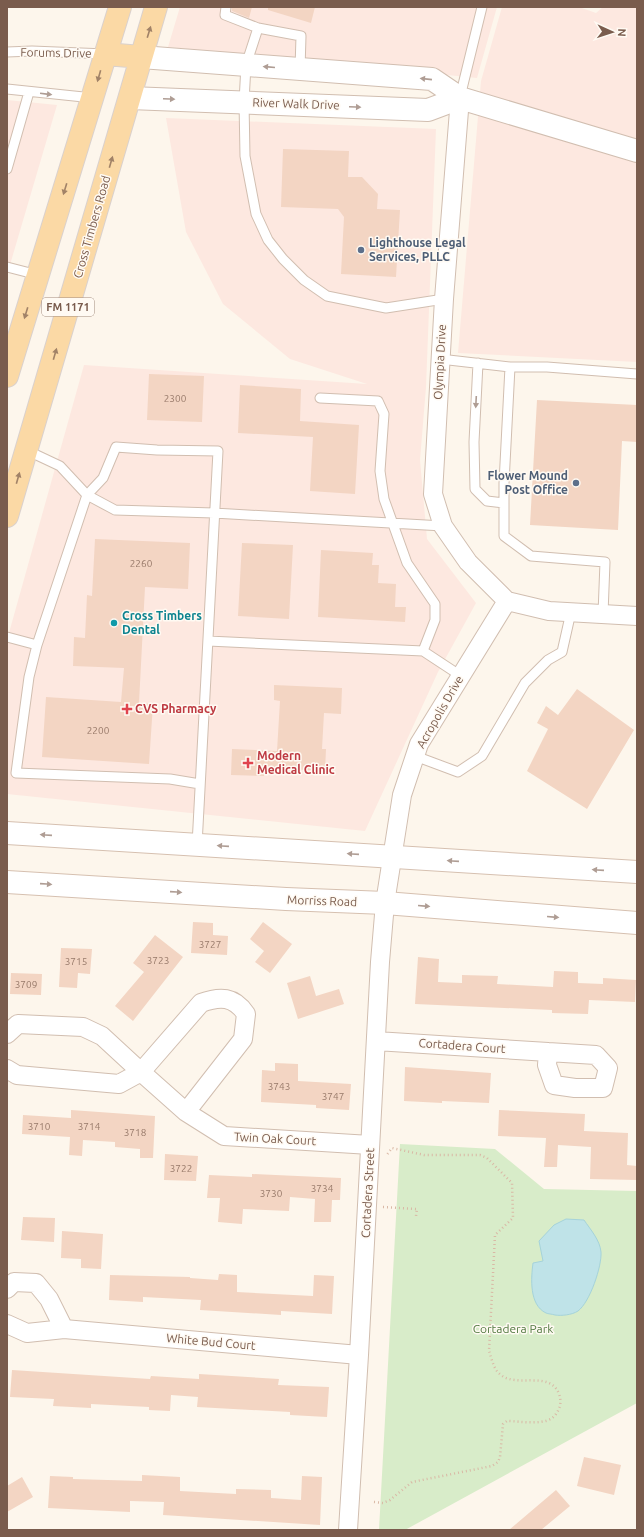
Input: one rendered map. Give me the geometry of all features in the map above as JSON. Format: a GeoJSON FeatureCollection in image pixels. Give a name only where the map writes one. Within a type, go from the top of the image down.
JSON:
{"type":"FeatureCollection","features":[{"type":"Feature","properties":{"kind":"main road","name":"FM 1171"},"geometry":{"type":"LineString","coordinates":[[7,376],[120,7]]}},
{"type":"Feature","properties":{"kind":"main road","name":"Cross Timbers Road"},"geometry":{"type":"LineString","coordinates":[[7,516],[156,7]]}},
{"type":"Feature","properties":{"kind":"main road"},"geometry":{"type":"LineString","coordinates":[[106,54],[432,79],[460,98],[637,151]]}},
{"type":"Feature","properties":{"kind":"main road"},"geometry":{"type":"LineString","coordinates":[[93,98],[130,98]]}},
{"type":"Feature","properties":{"kind":"main road","name":"River Walk Drive"},"geometry":{"type":"LineString","coordinates":[[130,98],[428,110],[460,98]]}},
{"type":"Feature","properties":{"kind":"main road"},"geometry":{"type":"LineString","coordinates":[[7,832],[637,872]]}},
{"type":"Feature","properties":{"kind":"main road","name":"Morriss Road"},"geometry":{"type":"LineString","coordinates":[[7,882],[286,899],[385,903],[637,923]]}},
{"type":"Feature","properties":{"kind":"street","name":"Olympia Drive"},"geometry":{"type":"LineString","coordinates":[[460,98],[444,299],[433,494],[444,526],[468,562],[507,601]]}},
{"type":"Feature","properties":{"kind":"street"},"geometry":{"type":"LineString","coordinates":[[507,601],[549,611],[637,616]]}},
{"type":"Feature","properties":{"kind":"street","name":"Acropolis Drive"},"geometry":{"type":"LineString","coordinates":[[391,857],[402,795],[419,744],[507,601]]}},
{"type":"Feature","properties":{"kind":"street","name":"Cortadera Street"},"geometry":{"type":"LineString","coordinates":[[348,1530],[376,1041],[385,903],[391,857]]}},
{"type":"Feature","properties":{"kind":"street"},"geometry":{"type":"LineString","coordinates":[[7,1069],[17,1075],[119,1084],[141,1072],[201,1003],[214,999],[227,998],[242,1008],[246,1014],[243,1039],[186,1112]]}},
{"type":"Feature","properties":{"kind":"street","name":"Twin Oak Court"},"geometry":{"type":"LineString","coordinates":[[7,1034],[18,1024],[83,1027],[102,1036],[186,1112],[224,1136],[370,1145]]}},
{"type":"Feature","properties":{"kind":"street","name":"Cortadera Court"},"geometry":{"type":"LineString","coordinates":[[376,1041],[548,1052]]}},
{"type":"Feature","properties":{"kind":"street"},"geometry":{"type":"LineString","coordinates":[[7,1289],[14,1282],[36,1283],[49,1299],[64,1329]]}},
{"type":"Feature","properties":{"kind":"street","name":"White Bud Court"},"geometry":{"type":"LineString","coordinates":[[7,1324],[27,1333],[64,1329],[359,1355]]}},
{"type":"Feature","properties":{"kind":"lane"},"geometry":{"type":"LineString","coordinates":[[226,7],[225,15],[258,28],[301,36],[300,69]]}},
{"type":"Feature","properties":{"kind":"lane"},"geometry":{"type":"LineString","coordinates":[[460,98],[482,7]]}},
{"type":"Feature","properties":{"kind":"lane"},"geometry":{"type":"LineString","coordinates":[[258,28],[246,65],[244,102],[245,156],[256,214],[268,240],[283,259],[304,280],[327,296],[386,308],[444,299]]}},
{"type":"Feature","properties":{"kind":"lane","name":"Forums Drive"},"geometry":{"type":"LineString","coordinates":[[7,52],[32,51],[106,54]]}},
{"type":"Feature","properties":{"kind":"lane"},"geometry":{"type":"LineString","coordinates":[[7,89],[93,98]]}},
{"type":"Feature","properties":{"kind":"lane"},"geometry":{"type":"LineString","coordinates":[[7,169],[29,92]]}},
{"type":"Feature","properties":{"kind":"lane"},"geometry":{"type":"LineString","coordinates":[[7,267],[38,275]]}},
{"type":"Feature","properties":{"kind":"lane"},"geometry":{"type":"LineString","coordinates":[[440,359],[510,367],[546,367],[637,374]]}},
{"type":"Feature","properties":{"kind":"lane"},"geometry":{"type":"LineString","coordinates":[[478,363],[474,442],[475,490],[487,501],[504,503]]}},
{"type":"Feature","properties":{"kind":"lane"},"geometry":{"type":"LineString","coordinates":[[510,367],[504,536],[531,556],[605,562],[603,614]]}},
{"type":"Feature","properties":{"kind":"lane"},"geometry":{"type":"LineString","coordinates":[[320,398],[378,401],[384,414],[380,471],[384,499],[407,563],[435,604],[435,620],[423,651]]}},
{"type":"Feature","properties":{"kind":"lane"},"geometry":{"type":"LineString","coordinates":[[197,845],[218,450],[157,450],[116,447],[103,478],[87,495],[37,645],[29,677],[16,773],[170,779],[200,784]]}},
{"type":"Feature","properties":{"kind":"lane"},"geometry":{"type":"LineString","coordinates":[[26,450],[60,466],[87,495],[115,510],[214,512],[444,526]]}},
{"type":"Feature","properties":{"kind":"lane"},"geometry":{"type":"LineString","coordinates":[[415,756],[458,772],[482,756],[525,683],[548,660],[562,652],[571,612]]}},
{"type":"Feature","properties":{"kind":"lane"},"geometry":{"type":"LineString","coordinates":[[7,637],[37,645]]}},
{"type":"Feature","properties":{"kind":"lane"},"geometry":{"type":"LineString","coordinates":[[208,641],[423,651],[461,676]]}},
{"type":"Feature","properties":{"kind":"path"},"geometry":{"type":"LineString","coordinates":[[374,1502],[383,1503],[390,1500],[412,1482],[492,1466],[498,1462],[500,1457],[503,1424],[507,1421],[545,1422],[554,1417],[560,1409],[561,1399],[558,1391],[552,1385],[545,1382],[510,1379],[501,1376],[494,1366],[489,1351],[495,1235],[513,1218],[512,1183],[487,1158],[480,1155],[424,1155],[392,1148],[386,1156]]}},
{"type":"Feature","properties":{"kind":"path"},"geometry":{"type":"LineString","coordinates":[[382,1207],[417,1209],[416,1216]]}},
{"type":"Feature","properties":{"kind":"shaded area"},"geometry":{"type":"Polygon","coordinates":[[[180,7],[497,7],[477,78],[168,47],[180,7]]]}},
{"type":"Feature","properties":{"kind":"shaded area"},"geometry":{"type":"Polygon","coordinates":[[[502,7],[579,7],[596,13],[603,7],[637,7],[637,362],[458,353],[481,81],[502,7]]]}},
{"type":"Feature","properties":{"kind":"shaded area"},"geometry":{"type":"Polygon","coordinates":[[[7,100],[57,105],[7,275],[7,100]]]}},
{"type":"Feature","properties":{"kind":"shaded area"},"geometry":{"type":"Polygon","coordinates":[[[166,118],[436,129],[426,387],[420,460],[427,539],[476,603],[438,672],[365,831],[7,794],[7,640],[84,365],[367,384],[290,359],[223,304],[186,232],[166,118]]]}},
{"type":"Feature","properties":{"kind":"green space","name":"Cortadera Park"},"geometry":{"type":"Polygon","coordinates":[[[400,1144],[495,1149],[544,1189],[637,1191],[637,1403],[405,1530],[379,1530],[400,1144]]]}},
{"type":"Feature","properties":{"kind":"water"},"geometry":{"type":"Polygon","coordinates":[[[566,1219],[584,1220],[599,1243],[601,1258],[600,1266],[587,1300],[578,1311],[566,1315],[557,1315],[546,1313],[540,1309],[537,1304],[532,1291],[532,1269],[533,1263],[543,1261],[539,1241],[554,1225],[566,1219]]]}},
{"type":"Feature","properties":{"kind":"building"},"geometry":{"type":"Polygon","coordinates":[[[232,7],[252,7],[249,18],[232,11],[232,7]]]}},
{"type":"Feature","properties":{"kind":"building"},"geometry":{"type":"Polygon","coordinates":[[[268,7],[315,7],[311,23],[268,10],[268,7]]]}},
{"type":"Feature","properties":{"kind":"building"},"geometry":{"type":"Polygon","coordinates":[[[283,149],[349,151],[348,177],[362,177],[378,194],[377,209],[400,210],[396,277],[341,274],[344,217],[338,209],[281,207],[283,149]]]}},
{"type":"Feature","properties":{"kind":"building"},"geometry":{"type":"Polygon","coordinates":[[[149,374],[204,376],[202,422],[147,420],[149,374]]]}},
{"type":"Feature","properties":{"kind":"building"},"geometry":{"type":"Polygon","coordinates":[[[240,385],[301,389],[300,421],[359,425],[355,494],[310,491],[313,437],[238,433],[240,385]]]}},
{"type":"Feature","properties":{"kind":"building","name":"Flower Mound Post Office"},"geometry":{"type":"Polygon","coordinates":[[[537,400],[637,405],[637,442],[622,441],[618,530],[530,525],[537,400]]]}},
{"type":"Feature","properties":{"kind":"building"},"geometry":{"type":"Polygon","coordinates":[[[95,539],[190,543],[188,589],[145,587],[139,703],[153,704],[149,764],[42,757],[46,697],[121,702],[124,668],[73,666],[74,637],[85,638],[87,595],[92,596],[95,539]]]}},
{"type":"Feature","properties":{"kind":"building"},"geometry":{"type":"Polygon","coordinates":[[[242,543],[293,545],[289,619],[238,616],[242,543]]]}},
{"type":"Feature","properties":{"kind":"building"},"geometry":{"type":"Polygon","coordinates":[[[321,550],[373,553],[372,565],[379,565],[378,583],[396,584],[395,607],[406,607],[405,622],[318,617],[321,550]]]}},
{"type":"Feature","properties":{"kind":"building"},"geometry":{"type":"Polygon","coordinates":[[[274,685],[342,688],[341,714],[324,713],[322,749],[326,749],[325,771],[264,768],[264,776],[231,775],[232,749],[277,751],[280,701],[274,700],[274,685]]]}},
{"type":"Feature","properties":{"kind":"building"},"geometry":{"type":"Polygon","coordinates":[[[577,689],[634,730],[587,809],[527,771],[548,729],[537,723],[546,706],[558,715],[577,689]]]}},
{"type":"Feature","properties":{"kind":"building"},"geometry":{"type":"Polygon","coordinates":[[[193,922],[213,923],[213,935],[228,936],[227,955],[191,953],[193,922]]]}},
{"type":"Feature","properties":{"kind":"building"},"geometry":{"type":"Polygon","coordinates":[[[263,922],[292,944],[270,973],[255,962],[264,951],[250,939],[263,922]]]}},
{"type":"Feature","properties":{"kind":"building"},"geometry":{"type":"Polygon","coordinates":[[[155,935],[183,957],[133,1021],[115,1006],[144,972],[133,963],[155,935]]]}},
{"type":"Feature","properties":{"kind":"building"},"geometry":{"type":"Polygon","coordinates":[[[61,948],[92,949],[90,974],[78,973],[77,988],[59,987],[61,948]]]}},
{"type":"Feature","properties":{"kind":"building"},"geometry":{"type":"Polygon","coordinates":[[[418,957],[439,959],[438,982],[462,983],[462,975],[498,976],[497,984],[553,987],[554,971],[578,972],[578,983],[603,984],[603,978],[636,980],[635,1002],[589,1000],[588,1014],[552,1013],[552,1010],[415,1004],[418,957]]]}},
{"type":"Feature","properties":{"kind":"building"},"geometry":{"type":"Polygon","coordinates":[[[11,973],[42,974],[41,995],[10,994],[11,973]]]}},
{"type":"Feature","properties":{"kind":"building"},"geometry":{"type":"Polygon","coordinates":[[[310,976],[316,996],[339,989],[344,1004],[298,1019],[287,983],[310,976]]]}},
{"type":"Feature","properties":{"kind":"building"},"geometry":{"type":"Polygon","coordinates":[[[275,1063],[298,1064],[298,1081],[351,1084],[349,1110],[316,1108],[316,1105],[261,1102],[262,1070],[275,1071],[275,1063]]]}},
{"type":"Feature","properties":{"kind":"building"},"geometry":{"type":"Polygon","coordinates":[[[405,1067],[491,1073],[489,1103],[404,1101],[405,1067]]]}},
{"type":"Feature","properties":{"kind":"building"},"geometry":{"type":"Polygon","coordinates":[[[71,1110],[155,1116],[153,1158],[140,1158],[140,1149],[115,1147],[115,1142],[83,1140],[82,1156],[69,1155],[70,1137],[22,1134],[23,1115],[71,1118],[71,1110]]]}},
{"type":"Feature","properties":{"kind":"building"},"geometry":{"type":"Polygon","coordinates":[[[499,1110],[585,1114],[584,1131],[628,1133],[627,1165],[637,1166],[637,1180],[590,1179],[591,1147],[558,1145],[557,1167],[544,1167],[546,1138],[498,1136],[499,1110]]]}},
{"type":"Feature","properties":{"kind":"building"},"geometry":{"type":"Polygon","coordinates":[[[165,1154],[198,1156],[196,1181],[164,1180],[165,1154]]]}},
{"type":"Feature","properties":{"kind":"building"},"geometry":{"type":"Polygon","coordinates":[[[252,1174],[341,1178],[340,1200],[332,1200],[331,1222],[314,1222],[315,1199],[290,1197],[289,1211],[243,1209],[242,1224],[218,1222],[220,1198],[207,1198],[209,1175],[252,1177],[252,1174]]]}},
{"type":"Feature","properties":{"kind":"building"},"geometry":{"type":"Polygon","coordinates":[[[23,1217],[55,1218],[54,1242],[21,1240],[23,1217]]]}},
{"type":"Feature","properties":{"kind":"building"},"geometry":{"type":"Polygon","coordinates":[[[62,1231],[103,1234],[101,1269],[81,1268],[81,1259],[61,1258],[62,1231]]]}},
{"type":"Feature","properties":{"kind":"building"},"geometry":{"type":"Polygon","coordinates":[[[219,1274],[237,1275],[237,1292],[313,1296],[314,1275],[334,1276],[332,1314],[281,1311],[281,1315],[200,1310],[201,1300],[143,1297],[143,1302],[109,1300],[110,1275],[190,1277],[218,1280],[219,1274]]]}},
{"type":"Feature","properties":{"kind":"building"},"geometry":{"type":"Polygon","coordinates":[[[12,1370],[150,1379],[151,1376],[199,1379],[199,1374],[279,1379],[278,1385],[329,1387],[327,1417],[290,1415],[290,1412],[197,1407],[198,1397],[171,1395],[170,1411],[149,1410],[149,1407],[91,1404],[91,1408],[53,1406],[54,1399],[10,1397],[12,1370]]]}},
{"type":"Feature","properties":{"kind":"building"},"geometry":{"type":"Polygon","coordinates":[[[584,1457],[621,1465],[614,1495],[577,1486],[584,1457]]]}},
{"type":"Feature","properties":{"kind":"building"},"geometry":{"type":"Polygon","coordinates":[[[142,1475],[180,1477],[180,1491],[236,1494],[236,1489],[271,1490],[271,1498],[301,1500],[302,1476],[322,1477],[320,1525],[163,1515],[164,1502],[130,1501],[130,1512],[48,1508],[50,1476],[73,1477],[73,1479],[142,1481],[142,1475]]]}},
{"type":"Feature","properties":{"kind":"building"},"geometry":{"type":"Polygon","coordinates":[[[22,1477],[33,1497],[7,1512],[7,1486],[22,1477]]]}},
{"type":"Feature","properties":{"kind":"building"},"geometry":{"type":"Polygon","coordinates":[[[556,1490],[570,1506],[541,1530],[509,1530],[556,1490]]]}},
{"type":"Feature","properties":{"kind":"place","name":"Lighthouse Legal Services, PLLC"},"geometry":{"type":"Point","coordinates":[361,250]}},
{"type":"Feature","properties":{"kind":"place","name":"Flower Mound Post Office"},"geometry":{"type":"Point","coordinates":[576,483]}},
{"type":"Feature","properties":{"kind":"place","name":"Cross Timbers Dental"},"geometry":{"type":"Point","coordinates":[114,623]}},
{"type":"Feature","properties":{"kind":"place","name":"CVS Pharmacy"},"geometry":{"type":"Point","coordinates":[127,709]}},
{"type":"Feature","properties":{"kind":"place","name":"Modern Medical Clinic"},"geometry":{"type":"Point","coordinates":[248,763]}}]}
